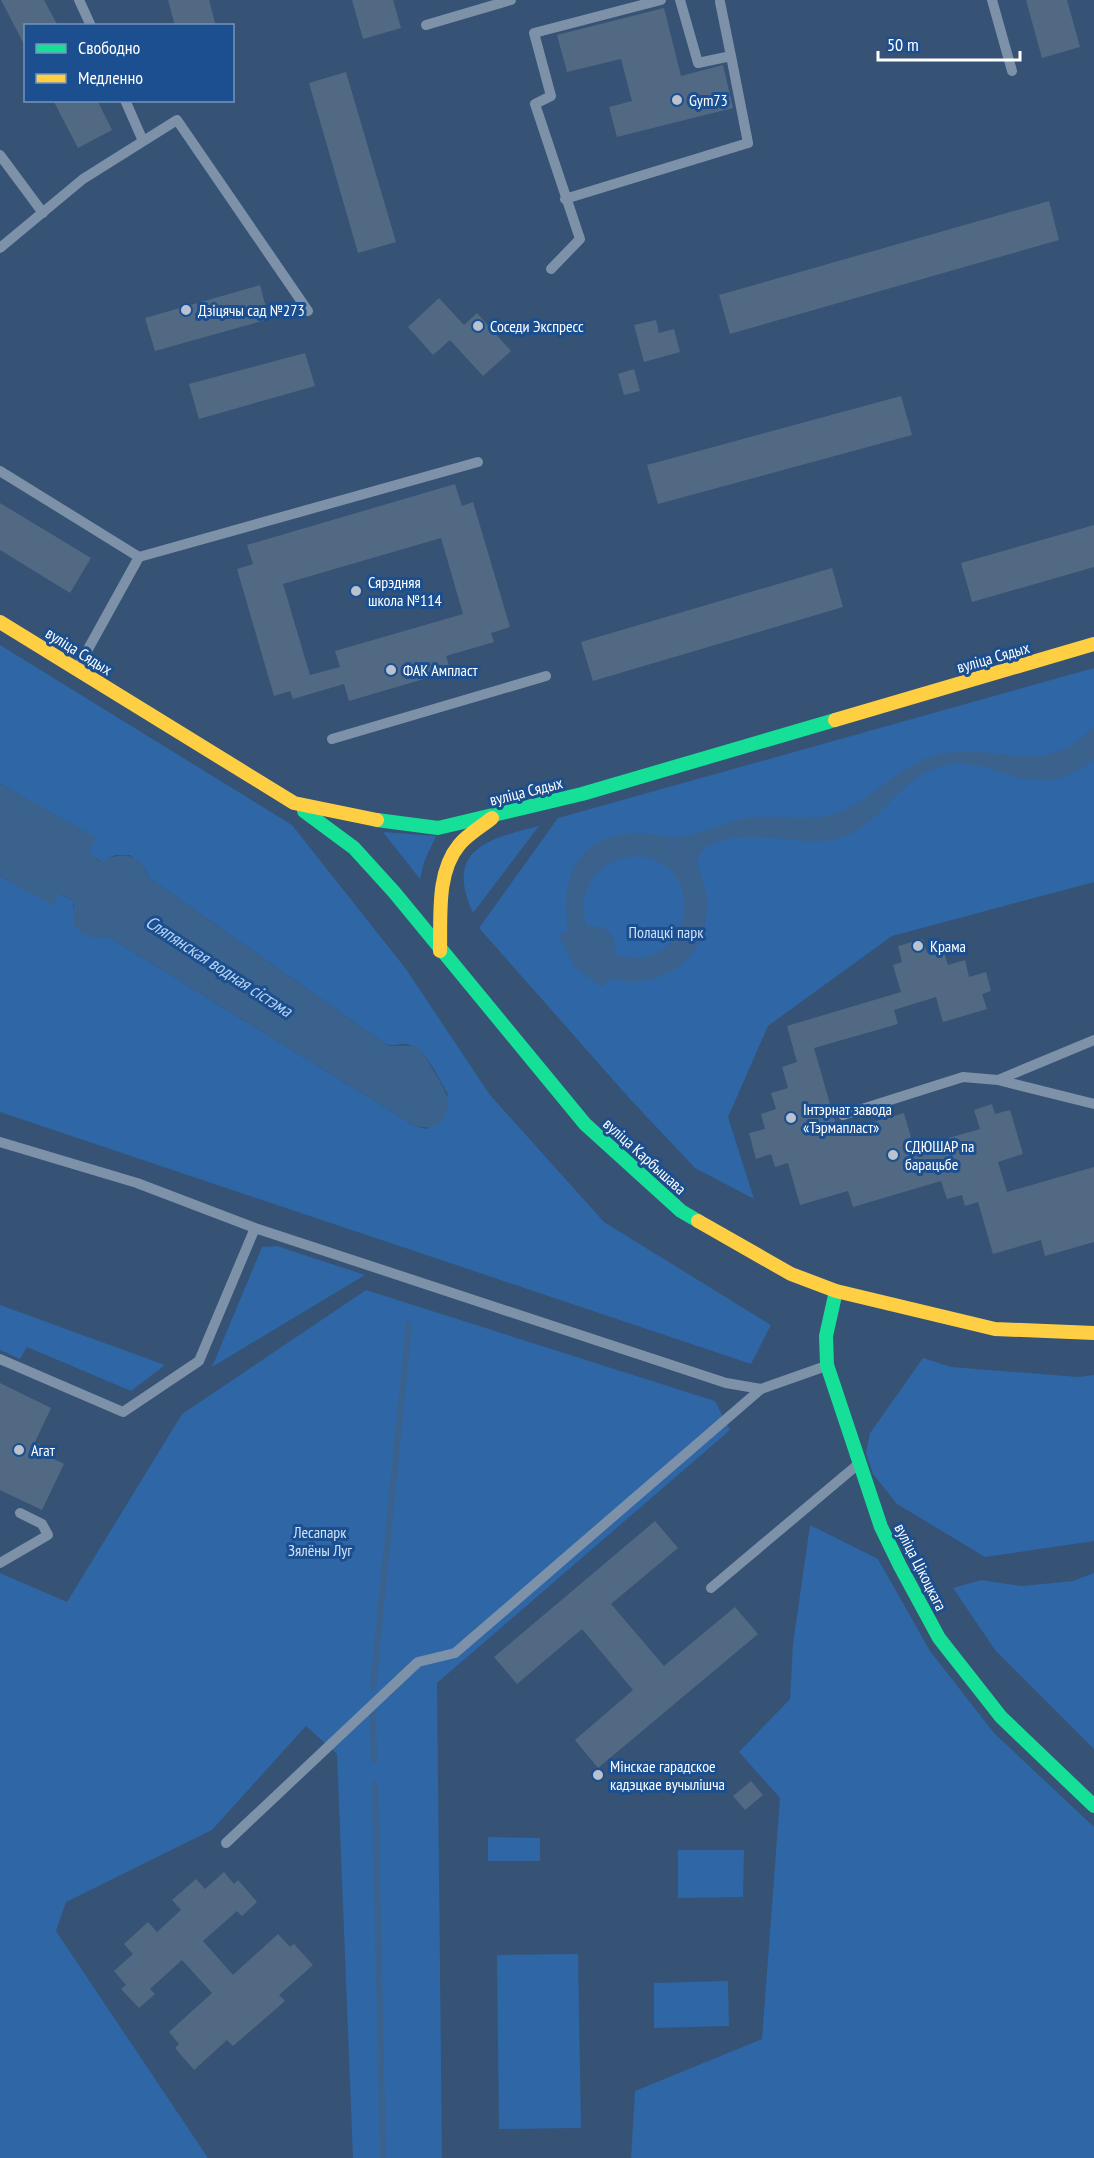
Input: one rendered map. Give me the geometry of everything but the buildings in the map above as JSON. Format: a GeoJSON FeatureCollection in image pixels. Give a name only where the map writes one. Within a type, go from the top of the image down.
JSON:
{"type":"FeatureCollection","features":[{"type":"Feature","properties":{"kind":"main road","name":"вуліца Сядых"},"geometry":{"type":"LineString","coordinates":[[0,622],[294,803],[406,826],[438,828],[582,794],[1094,644]]}},
{"type":"Feature","properties":{"kind":"main road","name":"вуліца Карбышава"},"geometry":{"type":"LineString","coordinates":[[294,803],[354,848],[394,892],[440,951],[585,1124],[681,1211],[754,1255],[791,1274],[836,1291],[994,1329],[1094,1333]]}},
{"type":"Feature","properties":{"kind":"main road"},"geometry":{"type":"LineString","coordinates":[[440,951],[444,884],[448,863],[458,845],[494,816]]}},
{"type":"Feature","properties":{"kind":"main road","name":"вуліца Цікоцкага"},"geometry":{"type":"LineString","coordinates":[[836,1291],[826,1336],[827,1365],[881,1527],[939,1638],[1001,1717],[1094,1806]]}},
{"type":"Feature","properties":{"kind":"lane"},"geometry":{"type":"LineString","coordinates":[[79,0],[90,24]]}},
{"type":"Feature","properties":{"kind":"lane"},"geometry":{"type":"LineString","coordinates":[[426,25],[511,0]]}},
{"type":"Feature","properties":{"kind":"lane"},"geometry":{"type":"LineString","coordinates":[[551,269],[580,239],[535,104],[551,96],[534,33],[661,0]]}},
{"type":"Feature","properties":{"kind":"lane"},"geometry":{"type":"LineString","coordinates":[[680,0],[698,63],[731,56]]}},
{"type":"Feature","properties":{"kind":"lane"},"geometry":{"type":"LineString","coordinates":[[992,0],[1012,71]]}},
{"type":"Feature","properties":{"kind":"lane"},"geometry":{"type":"LineString","coordinates":[[565,199],[748,143],[720,2]]}},
{"type":"Feature","properties":{"kind":"lane"},"geometry":{"type":"LineString","coordinates":[[126,102],[143,141]]}},
{"type":"Feature","properties":{"kind":"lane"},"geometry":{"type":"LineString","coordinates":[[0,248],[84,179],[177,120],[308,311]]}},
{"type":"Feature","properties":{"kind":"lane"},"geometry":{"type":"LineString","coordinates":[[0,155],[43,213]]}},
{"type":"Feature","properties":{"kind":"lane"},"geometry":{"type":"LineString","coordinates":[[77,669],[139,557],[478,462]]}},
{"type":"Feature","properties":{"kind":"lane"},"geometry":{"type":"LineString","coordinates":[[0,471],[139,557]]}},
{"type":"Feature","properties":{"kind":"lane"},"geometry":{"type":"LineString","coordinates":[[332,739],[546,676]]}},
{"type":"Feature","properties":{"kind":"lane"},"geometry":{"type":"LineString","coordinates":[[998,1080],[1094,1040]]}},
{"type":"Feature","properties":{"kind":"lane"},"geometry":{"type":"LineString","coordinates":[[843,1114],[963,1077],[998,1080],[1094,1104]]}},
{"type":"Feature","properties":{"kind":"lane"},"geometry":{"type":"LineString","coordinates":[[0,1142],[137,1183],[255,1228],[703,1376],[761,1389]]}},
{"type":"Feature","properties":{"kind":"lane"},"geometry":{"type":"LineString","coordinates":[[0,1359],[123,1412],[199,1361],[255,1228]]}},
{"type":"Feature","properties":{"kind":"lane"},"geometry":{"type":"LineString","coordinates":[[226,1843],[418,1662],[455,1653],[761,1389],[827,1365]]}},
{"type":"Feature","properties":{"kind":"lane"},"geometry":{"type":"LineString","coordinates":[[711,1588],[859,1464]]}},
{"type":"Feature","properties":{"kind":"lane"},"geometry":{"type":"LineString","coordinates":[[0,1563],[48,1535],[42,1524],[20,1513]]}},
{"type":"Feature","properties":{"kind":"green space"},"geometry":{"type":"Polygon","coordinates":[[[0,645],[292,825],[406,969],[490,1095],[604,1222],[771,1325],[751,1364],[0,1112],[0,876],[53,904],[59,893],[74,901],[73,908],[100,938],[109,937],[415,1126],[427,1129],[448,1094],[426,1058],[414,1047],[407,1044],[384,1043],[148,877],[146,870],[130,855],[115,855],[102,862],[87,852],[96,838],[0,784],[0,645]]]}},
{"type":"Feature","properties":{"kind":"green space","name":"Полацкі парк"},"geometry":{"type":"Polygon","coordinates":[[[1094,668],[1094,882],[892,936],[768,1026],[728,1117],[754,1199],[695,1168],[630,1099],[479,928],[558,818],[1094,668]]]}},
{"type":"Feature","properties":{"kind":"green space"},"geometry":{"type":"Polygon","coordinates":[[[539,826],[473,913],[465,892],[464,875],[467,861],[488,843],[503,836],[539,826]]]}},
{"type":"Feature","properties":{"kind":"green space"},"geometry":{"type":"Polygon","coordinates":[[[383,832],[436,836],[424,862],[420,879],[383,832]]]}},
{"type":"Feature","properties":{"kind":"green space"},"geometry":{"type":"Polygon","coordinates":[[[277,1246],[365,1275],[212,1367],[262,1247],[277,1246]]]}},
{"type":"Feature","properties":{"kind":"green space","name":"Лесапарк Зялёны Луг"},"geometry":{"type":"Polygon","coordinates":[[[366,1290],[715,1401],[730,1430],[437,1683],[442,2158],[353,2158],[337,1754],[306,1726],[212,1830],[66,1902],[56,1931],[208,2158],[0,2158],[0,1573],[67,1602],[182,1414],[366,1290]]]}},
{"type":"Feature","properties":{"kind":"green space"},"geometry":{"type":"Polygon","coordinates":[[[0,1305],[165,1365],[131,1391],[27,1347],[20,1359],[0,1350],[0,1305]]]}},
{"type":"Feature","properties":{"kind":"green space"},"geometry":{"type":"Polygon","coordinates":[[[923,1358],[951,1367],[1078,1377],[1094,1375],[1094,1541],[985,1557],[897,1504],[873,1474],[866,1453],[870,1433],[923,1358]]]}},
{"type":"Feature","properties":{"kind":"green space"},"geometry":{"type":"Polygon","coordinates":[[[810,1525],[878,1559],[930,1651],[994,1733],[1094,1827],[1094,2158],[631,2158],[635,2091],[762,2039],[780,1798],[739,1752],[790,1699],[793,1644],[810,1525]]]}},
{"type":"Feature","properties":{"kind":"green space"},"geometry":{"type":"Polygon","coordinates":[[[1094,1573],[1094,1749],[995,1650],[953,1588],[981,1580],[1021,1586],[1073,1581],[1094,1573]]]}},
{"type":"Feature","properties":{"kind":"green space"},"geometry":{"type":"Polygon","coordinates":[[[488,1837],[540,1838],[540,1861],[488,1861],[488,1837]]]}},
{"type":"Feature","properties":{"kind":"green space"},"geometry":{"type":"Polygon","coordinates":[[[678,1850],[744,1850],[743,1897],[678,1898],[678,1850]]]}},
{"type":"Feature","properties":{"kind":"green space"},"geometry":{"type":"Polygon","coordinates":[[[578,1954],[581,2128],[499,2129],[497,1955],[578,1954]]]}},
{"type":"Feature","properties":{"kind":"green space"},"geometry":{"type":"Polygon","coordinates":[[[728,1981],[729,2026],[654,2028],[654,1983],[728,1981]]]}},
{"type":"Feature","properties":{"kind":"water"},"geometry":{"type":"Polygon","coordinates":[[[1094,726],[1094,759],[1072,773],[1051,780],[1032,780],[980,766],[961,764],[942,766],[924,773],[910,783],[871,820],[840,838],[806,841],[734,838],[718,841],[705,848],[697,860],[707,901],[706,921],[700,939],[691,954],[679,966],[664,975],[648,980],[629,981],[610,978],[602,987],[575,967],[559,936],[568,931],[567,895],[576,865],[597,843],[613,836],[639,833],[678,837],[696,834],[748,818],[802,818],[834,814],[849,808],[901,772],[929,757],[967,751],[1023,756],[1041,755],[1058,751],[1076,742],[1094,726]],[[639,856],[625,857],[602,868],[588,888],[584,899],[586,926],[599,927],[609,932],[614,941],[614,954],[639,958],[660,952],[674,938],[683,919],[684,899],[678,880],[663,864],[639,856]]]}},
{"type":"Feature","properties":{"kind":"water","name":"Сляпянская водная сістэма"},"geometry":{"type":"Polygon","coordinates":[[[0,784],[97,838],[88,852],[101,862],[116,856],[129,856],[141,863],[148,877],[384,1043],[389,1046],[416,1046],[444,1088],[448,1103],[445,1116],[431,1128],[415,1126],[109,937],[98,938],[81,932],[74,924],[74,901],[60,893],[52,905],[0,876],[0,784]]]}},
{"type":"Feature","properties":{"kind":"waterway"},"geometry":{"type":"LineString","coordinates":[[373,1687],[409,1324]]}},
{"type":"Feature","properties":{"kind":"waterway"},"geometry":{"type":"LineString","coordinates":[[373,1715],[374,1760]]}},
{"type":"Feature","properties":{"kind":"waterway"},"geometry":{"type":"LineString","coordinates":[[375,1784],[383,2158]]}},
{"type":"Feature","properties":{"kind":"traffic: fast"},"geometry":{"type":"LineString","coordinates":[[377,820],[438,828],[582,794],[835,720]]}},
{"type":"Feature","properties":{"kind":"traffic: fast"},"geometry":{"type":"LineString","coordinates":[[304,811],[354,848],[394,892],[585,1124],[681,1211],[698,1221]]}},
{"type":"Feature","properties":{"kind":"traffic: fast"},"geometry":{"type":"LineString","coordinates":[[836,1291],[826,1336],[827,1365],[881,1527],[900,1566],[939,1638],[1001,1717],[1094,1806]]}},
{"type":"Feature","properties":{"kind":"traffic: slow"},"geometry":{"type":"LineString","coordinates":[[0,622],[294,803],[377,820]]}},
{"type":"Feature","properties":{"kind":"traffic: slow"},"geometry":{"type":"LineString","coordinates":[[835,720],[1094,644]]}},
{"type":"Feature","properties":{"kind":"traffic: slow"},"geometry":{"type":"LineString","coordinates":[[440,951],[441,896],[446,869],[459,845],[492,818]]}},
{"type":"Feature","properties":{"kind":"traffic: slow"},"geometry":{"type":"LineString","coordinates":[[698,1221],[791,1274],[836,1291],[995,1329],[1094,1333]]}},
{"type":"Feature","properties":{"kind":"place","name":"Gym73"},"geometry":{"type":"Point","coordinates":[677,100]}},
{"type":"Feature","properties":{"kind":"place","name":"Дзіцячы сад №273"},"geometry":{"type":"Point","coordinates":[186,310]}},
{"type":"Feature","properties":{"kind":"place","name":"Соседи Экспресс"},"geometry":{"type":"Point","coordinates":[478,326]}},
{"type":"Feature","properties":{"kind":"place","name":"Сярэдняя школа №114"},"geometry":{"type":"Point","coordinates":[356,591]}},
{"type":"Feature","properties":{"kind":"place","name":"ФАК Ампласт"},"geometry":{"type":"Point","coordinates":[391,670]}},
{"type":"Feature","properties":{"kind":"place","name":"Крама"},"geometry":{"type":"Point","coordinates":[918,946]}},
{"type":"Feature","properties":{"kind":"place","name":"Інтэрнат завода «Тэрмапласт»"},"geometry":{"type":"Point","coordinates":[791,1118]}},
{"type":"Feature","properties":{"kind":"place","name":"СДЮШАР па барацьбе"},"geometry":{"type":"Point","coordinates":[893,1155]}},
{"type":"Feature","properties":{"kind":"place","name":"Агат"},"geometry":{"type":"Point","coordinates":[19,1450]}},
{"type":"Feature","properties":{"kind":"place","name":"Мінскае гарадское кадэцкае вучылішча"},"geometry":{"type":"Point","coordinates":[598,1775]}}]}
